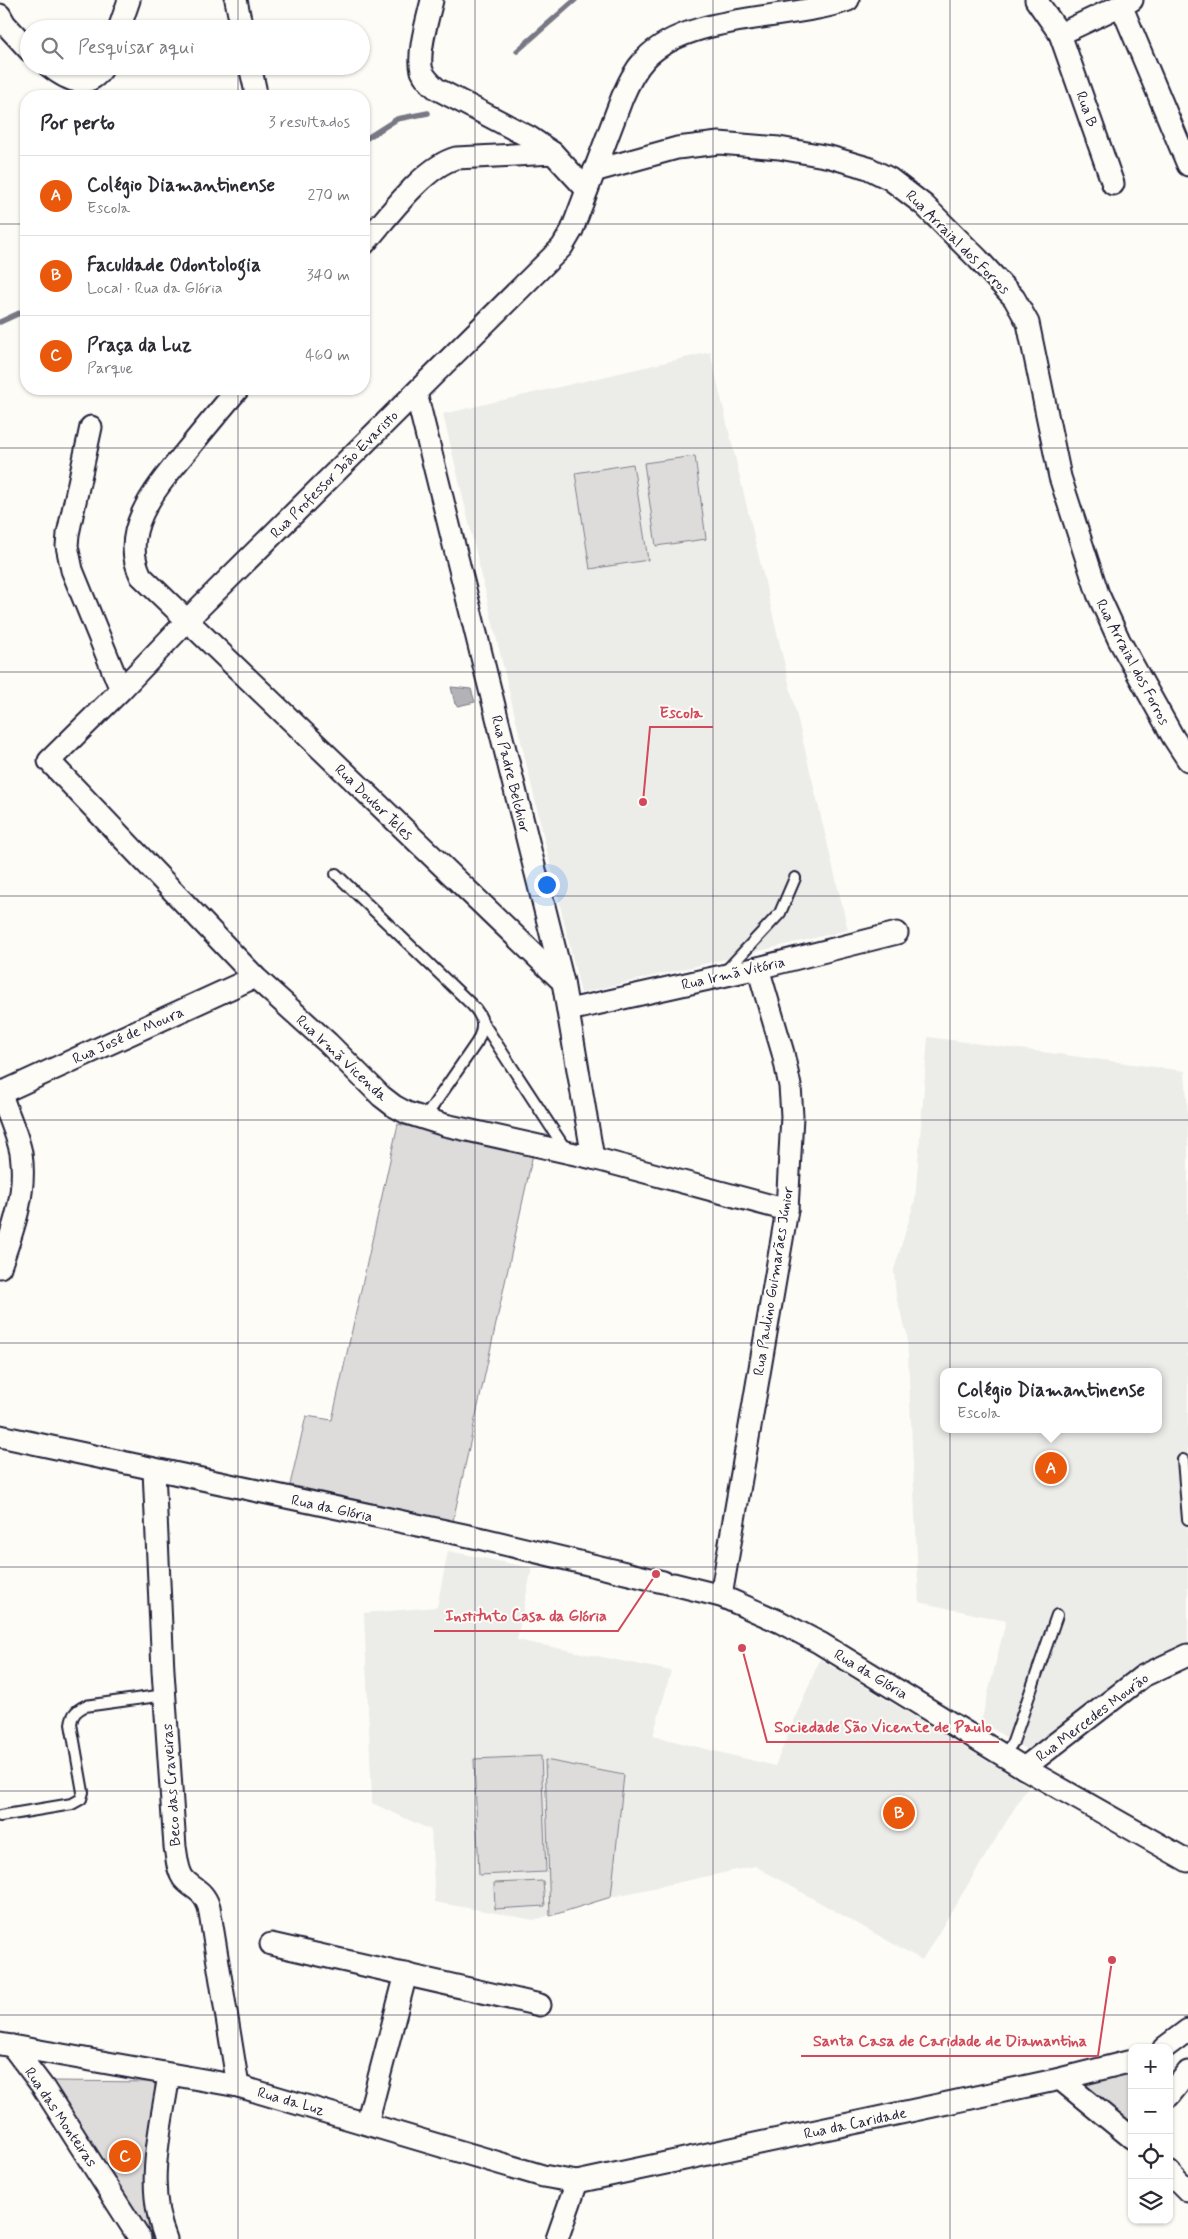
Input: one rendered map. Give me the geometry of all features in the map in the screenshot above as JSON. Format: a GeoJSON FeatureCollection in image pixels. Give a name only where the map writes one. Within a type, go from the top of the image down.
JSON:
{"type":"FeatureCollection","features":[{"type":"Feature","properties":{"kind":"street"},"geometry":{"type":"LineString","coordinates":[[122,20],[130,0]]}},
{"type":"Feature","properties":{"kind":"street"},"geometry":{"type":"LineString","coordinates":[[236,0],[240,20]]}},
{"type":"Feature","properties":{"kind":"street"},"geometry":{"type":"LineString","coordinates":[[417,0],[426,24]]}},
{"type":"Feature","properties":{"kind":"street"},"geometry":{"type":"LineString","coordinates":[[432,0],[426,24],[421,67],[428,81],[437,89],[507,124],[591,180]]}},
{"type":"Feature","properties":{"kind":"street","name":"Rua Professor João Evaristo"},"geometry":{"type":"LineString","coordinates":[[49,761],[562,247],[572,230],[631,77],[646,58],[674,38],[691,31],[807,11],[848,0]]}},
{"type":"Feature","properties":{"kind":"street","name":"Rua B"},"geometry":{"type":"LineString","coordinates":[[1036,0],[1060,34],[1113,184]]}},
{"type":"Feature","properties":{"kind":"street"},"geometry":{"type":"LineString","coordinates":[[1060,34],[1127,3],[1188,165]]}},
{"type":"Feature","properties":{"kind":"street"},"geometry":{"type":"LineString","coordinates":[[0,15],[9,29],[20,41]]}},
{"type":"Feature","properties":{"kind":"street"},"geometry":{"type":"LineString","coordinates":[[60,75],[80,81],[90,81],[98,75]]}},
{"type":"Feature","properties":{"kind":"street"},"geometry":{"type":"LineString","coordinates":[[252,75],[255,88]]}},
{"type":"Feature","properties":{"kind":"street","name":"Rua Arraial dos Forros"},"geometry":{"type":"LineString","coordinates":[[591,180],[677,148],[719,143],[779,148],[830,157],[868,168],[897,183],[924,205],[1010,294],[1025,317],[1033,345],[1060,477],[1098,594],[1119,640],[1173,737],[1188,760]]}},
{"type":"Feature","properties":{"kind":"street"},"geometry":{"type":"LineString","coordinates":[[370,237],[426,175],[441,164],[456,158],[553,153]]}},
{"type":"Feature","properties":{"kind":"street","name":"Rua Padre Belchior"},"geometry":{"type":"LineString","coordinates":[[416,392],[563,982],[594,1158]]}},
{"type":"Feature","properties":{"kind":"street","name":"Rua Doutor Teles"},"geometry":{"type":"LineString","coordinates":[[233,395],[162,482],[145,507],[137,527],[134,555],[141,576],[186,622],[563,982]]}},
{"type":"Feature","properties":{"kind":"street"},"geometry":{"type":"LineString","coordinates":[[91,426],[67,546],[72,570],[121,690]]}},
{"type":"Feature","properties":{"kind":"street","name":"Rua Irmã Vicenda"},"geometry":{"type":"LineString","coordinates":[[49,761],[255,977],[394,1106],[424,1119],[594,1158],[787,1210]]}},
{"type":"Feature","properties":{"kind":"street","name":"Rua Irmã Vitória"},"geometry":{"type":"LineString","coordinates":[[569,1010],[758,968],[897,933]]}},
{"type":"Feature","properties":{"kind":"street","name":"Rua Paulino Guimarães Júnior"},"geometry":{"type":"LineString","coordinates":[[722,1596],[787,1210],[792,1116],[790,1086],[783,1053],[758,968]]}},
{"type":"Feature","properties":{"kind":"street","name":"Rua José de Moura"},"geometry":{"type":"LineString","coordinates":[[0,1092],[255,977]]}},
{"type":"Feature","properties":{"kind":"street"},"geometry":{"type":"LineString","coordinates":[[0,1092],[21,1153],[22,1190],[13,1230],[0,1267]]}},
{"type":"Feature","properties":{"kind":"street","name":"Rua da Glória"},"geometry":{"type":"LineString","coordinates":[[0,1436],[483,1539],[722,1596],[780,1622],[820,1643],[1024,1768],[1188,1861]]}},
{"type":"Feature","properties":{"kind":"street","name":"Beco das Craveiras"},"geometry":{"type":"LineString","coordinates":[[154,1470],[165,1695],[178,1870],[184,1879],[206,1897],[209,1907],[238,2086]]}},
{"type":"Feature","properties":{"kind":"street","name":"Rua Mercedes Mourão"},"geometry":{"type":"LineString","coordinates":[[1024,1768],[1143,1676],[1188,1655]]}},
{"type":"Feature","properties":{"kind":"street"},"geometry":{"type":"LineString","coordinates":[[271,1944],[540,2005]]}},
{"type":"Feature","properties":{"kind":"street"},"geometry":{"type":"LineString","coordinates":[[367,2123],[406,1974]]}},
{"type":"Feature","properties":{"kind":"street"},"geometry":{"type":"LineString","coordinates":[[1169,2044],[1188,2030]]}},
{"type":"Feature","properties":{"kind":"street","name":"Rua da Luz"},"geometry":{"type":"LineString","coordinates":[[6,2045],[238,2086],[543,2176],[577,2182]]}},
{"type":"Feature","properties":{"kind":"street","name":"Rua das Monteiras"},"geometry":{"type":"LineString","coordinates":[[6,2045],[43,2087],[140,2239]]}},
{"type":"Feature","properties":{"kind":"street","name":"Rua da Caridade"},"geometry":{"type":"LineString","coordinates":[[577,2182],[1060,2079],[1128,2062]]}},
{"type":"Feature","properties":{"kind":"street"},"geometry":{"type":"LineString","coordinates":[[166,2239],[158,2221],[155,2166],[169,2075]]}},
{"type":"Feature","properties":{"kind":"street"},"geometry":{"type":"LineString","coordinates":[[1060,2079],[1128,2135]]}},
{"type":"Feature","properties":{"kind":"street"},"geometry":{"type":"LineString","coordinates":[[1173,2176],[1188,2190]]}},
{"type":"Feature","properties":{"kind":"street"},"geometry":{"type":"LineString","coordinates":[[557,2239],[577,2182]]}},
{"type":"Feature","properties":{"kind":"lane"},"geometry":{"type":"LineString","coordinates":[[336,874],[471,1004],[481,1016],[483,1023],[567,1152]]}},
{"type":"Feature","properties":{"kind":"lane"},"geometry":{"type":"LineString","coordinates":[[721,976],[767,930],[780,913],[795,878]]}},
{"type":"Feature","properties":{"kind":"lane"},"geometry":{"type":"LineString","coordinates":[[424,1119],[477,1042],[483,1023]]}},
{"type":"Feature","properties":{"kind":"lane"},"geometry":{"type":"LineString","coordinates":[[1183,1460],[1188,1519]]}},
{"type":"Feature","properties":{"kind":"lane"},"geometry":{"type":"LineString","coordinates":[[1004,1755],[1012,1742],[1057,1614]]}},
{"type":"Feature","properties":{"kind":"lane"},"geometry":{"type":"LineString","coordinates":[[0,1816],[72,1804],[80,1799],[83,1792],[71,1724],[72,1717],[78,1709],[85,1706],[165,1695]]}},
{"type":"Feature","properties":{"kind":"shaded area"},"geometry":{"type":"Polygon","coordinates":[[[710,352],[848,930],[581,993],[443,414],[710,352]]]}},
{"type":"Feature","properties":{"kind":"shaded area"},"geometry":{"type":"Polygon","coordinates":[[[695,456],[706,539],[656,546],[644,463],[695,456]]]}},
{"type":"Feature","properties":{"kind":"shaded area"},"geometry":{"type":"Polygon","coordinates":[[[633,464],[648,560],[590,569],[575,473],[633,464]]]}},
{"type":"Feature","properties":{"kind":"shaded area"},"geometry":{"type":"Polygon","coordinates":[[[451,687],[471,689],[475,702],[458,706],[455,704],[451,687]]]}},
{"type":"Feature","properties":{"kind":"shaded area"},"geometry":{"type":"Polygon","coordinates":[[[928,1037],[1185,1071],[1188,1116],[1188,1646],[1032,1753],[981,1722],[1006,1621],[919,1602],[907,1334],[896,1297],[894,1270],[915,1200],[928,1037]]]}},
{"type":"Feature","properties":{"kind":"shaded area"},"geometry":{"type":"Polygon","coordinates":[[[398,1124],[533,1154],[453,1521],[290,1485],[306,1416],[332,1420],[398,1124]]]}},
{"type":"Feature","properties":{"kind":"shaded area"},"geometry":{"type":"Polygon","coordinates":[[[448,1551],[532,1568],[517,1640],[671,1671],[653,1736],[775,1766],[820,1659],[1028,1786],[922,1960],[755,1866],[611,1897],[534,1920],[435,1902],[431,1830],[372,1803],[364,1613],[437,1607],[448,1551]]]}},
{"type":"Feature","properties":{"kind":"shaded area"},"geometry":{"type":"Polygon","coordinates":[[[541,1756],[546,1872],[479,1875],[474,1759],[541,1756]]]}},
{"type":"Feature","properties":{"kind":"shaded area"},"geometry":{"type":"Polygon","coordinates":[[[545,1760],[624,1775],[611,1897],[550,1916],[545,1760]]]}},
{"type":"Feature","properties":{"kind":"shaded area"},"geometry":{"type":"Polygon","coordinates":[[[543,1881],[545,1906],[495,1909],[494,1883],[543,1881]]]}},
{"type":"Feature","properties":{"kind":"shaded area"},"geometry":{"type":"Polygon","coordinates":[[[1128,2075],[1128,2120],[1082,2082],[1128,2075]]]}},
{"type":"Feature","properties":{"kind":"shaded area"},"geometry":{"type":"Polygon","coordinates":[[[50,2081],[155,2082],[148,2230],[50,2081]]]}},
{"type":"Feature","properties":{"kind":"waterway"},"geometry":{"type":"LineString","coordinates":[[517,51],[575,0]]}},
{"type":"Feature","properties":{"kind":"waterway"},"geometry":{"type":"LineString","coordinates":[[370,136],[397,119],[428,113]]}},
{"type":"Feature","properties":{"kind":"waterway"},"geometry":{"type":"LineString","coordinates":[[0,322],[20,313]]}},
{"type":"Feature","properties":{"kind":"place","name":"Escola"},"geometry":{"type":"Point","coordinates":[643,802]}},
{"type":"Feature","properties":{"kind":"place","name":"Colégio Diamantinense"},"geometry":{"type":"Point","coordinates":[1051,1468]}},
{"type":"Feature","properties":{"kind":"place","name":"Instituto Casa da Glória"},"geometry":{"type":"Point","coordinates":[656,1574]}},
{"type":"Feature","properties":{"kind":"place","name":"Sociedade São Vicente de Paulo"},"geometry":{"type":"Point","coordinates":[742,1648]}},
{"type":"Feature","properties":{"kind":"place","name":"Faculdade Odontologia"},"geometry":{"type":"Point","coordinates":[899,1813]}},
{"type":"Feature","properties":{"kind":"place","name":"Santa Casa de Caridade de Diamantina"},"geometry":{"type":"Point","coordinates":[1112,1960]}},
{"type":"Feature","properties":{"kind":"place","name":"Praça da Luz"},"geometry":{"type":"Point","coordinates":[125,2156]}}]}
